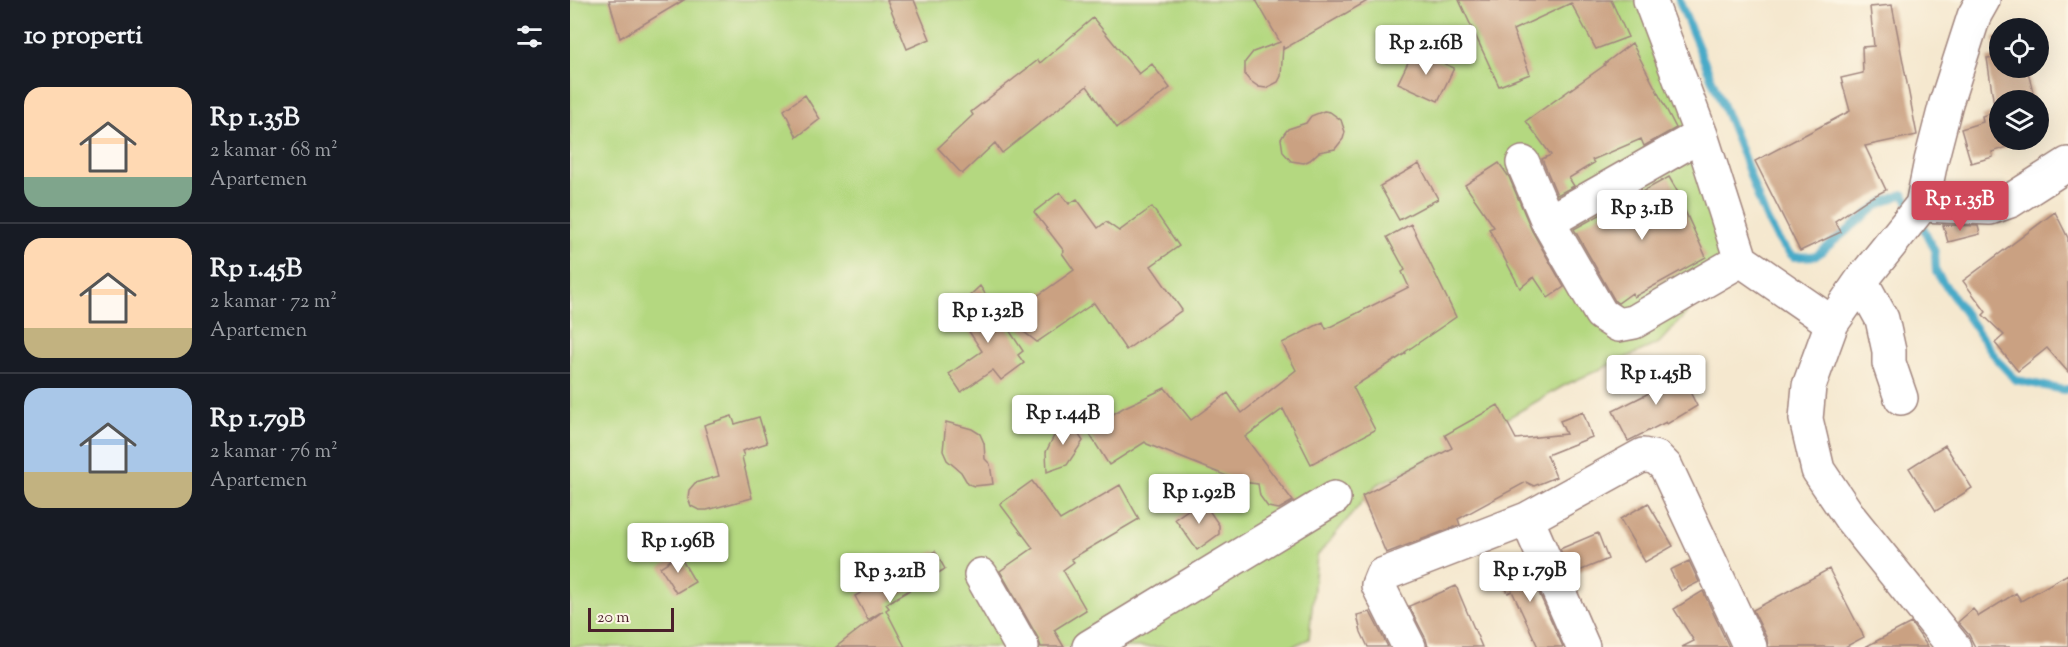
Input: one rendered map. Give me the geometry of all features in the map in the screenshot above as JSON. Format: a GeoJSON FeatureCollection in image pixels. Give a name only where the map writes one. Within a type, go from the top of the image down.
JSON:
{"type":"FeatureCollection","features":[{"type":"Feature","properties":{"kind":"street"},"geometry":{"type":"LineString","coordinates":[[1650,0],[1701,135],[1741,260],[1832,323]]}},
{"type":"Feature","properties":{"kind":"street"},"geometry":{"type":"LineString","coordinates":[[1954,647],[1851,519],[1818,470],[1806,419],[1809,386],[1832,323],[1861,280],[1922,205],[1946,103],[1974,5]]}},
{"type":"Feature","properties":{"kind":"street"},"geometry":{"type":"LineString","coordinates":[[1548,222],[1701,135]]}},
{"type":"Feature","properties":{"kind":"street"},"geometry":{"type":"LineString","coordinates":[[1523,163],[1548,222],[1601,314],[1618,325],[1635,322],[1741,260]]}},
{"type":"Feature","properties":{"kind":"street"},"geometry":{"type":"LineString","coordinates":[[1922,205],[1990,208],[2010,201],[2068,164]]}},
{"type":"Feature","properties":{"kind":"street"},"geometry":{"type":"LineString","coordinates":[[1861,280],[1882,319],[1889,351],[1889,363],[1901,398]]}},
{"type":"Feature","properties":{"kind":"street"},"geometry":{"type":"LineString","coordinates":[[1409,647],[1378,585],[1382,575],[1527,519],[1643,455],[1657,458],[1666,467],[1750,647]]}},
{"type":"Feature","properties":{"kind":"street"},"geometry":{"type":"LineString","coordinates":[[1089,647],[1334,498]]}},
{"type":"Feature","properties":{"kind":"street"},"geometry":{"type":"LineString","coordinates":[[1527,519],[1583,647]]}},
{"type":"Feature","properties":{"kind":"street"},"geometry":{"type":"LineString","coordinates":[[981,575],[1022,647]]}},
{"type":"Feature","properties":{"kind":"green space"},"geometry":{"type":"Polygon","coordinates":[[[570,0],[1651,0],[1740,255],[1659,343],[1565,385],[1468,441],[1376,485],[1317,556],[1309,639],[1291,647],[570,647],[570,0]]]}},
{"type":"Feature","properties":{"kind":"building"},"geometry":{"type":"Polygon","coordinates":[[[609,0],[684,0],[620,38],[609,0]]]}},
{"type":"Feature","properties":{"kind":"building"},"geometry":{"type":"Polygon","coordinates":[[[887,0],[914,0],[930,39],[907,49],[887,0]]]}},
{"type":"Feature","properties":{"kind":"building"},"geometry":{"type":"Polygon","coordinates":[[[1256,0],[1369,0],[1284,49],[1283,46],[1281,76],[1278,82],[1266,88],[1259,87],[1245,75],[1245,62],[1253,52],[1280,42],[1256,0]]]}},
{"type":"Feature","properties":{"kind":"building"},"geometry":{"type":"Polygon","coordinates":[[[1459,0],[1611,0],[1628,37],[1596,49],[1571,3],[1513,30],[1530,74],[1499,86],[1459,0]]]}},
{"type":"Feature","properties":{"kind":"building"},"geometry":{"type":"Polygon","coordinates":[[[1892,5],[1917,135],[1865,146],[1886,190],[1835,221],[1841,232],[1800,251],[1755,161],[1850,111],[1841,78],[1863,73],[1862,47],[1874,46],[1870,7],[1892,5]]]}},
{"type":"Feature","properties":{"kind":"building"},"geometry":{"type":"Polygon","coordinates":[[[1093,18],[1139,74],[1152,64],[1170,88],[1117,128],[1087,86],[1002,153],[995,143],[962,174],[938,148],[973,115],[971,112],[1038,60],[1040,63],[1093,18]]]}},
{"type":"Feature","properties":{"kind":"building"},"geometry":{"type":"Polygon","coordinates":[[[1632,43],[1676,128],[1644,146],[1641,139],[1592,160],[1594,163],[1569,178],[1574,186],[1557,195],[1542,159],[1551,155],[1526,121],[1632,43]]]}},
{"type":"Feature","properties":{"kind":"building"},"geometry":{"type":"Polygon","coordinates":[[[1414,50],[1454,68],[1438,101],[1398,83],[1414,50]]]}},
{"type":"Feature","properties":{"kind":"building"},"geometry":{"type":"Polygon","coordinates":[[[1990,78],[2030,78],[2032,90],[1992,90],[1990,78]]]}},
{"type":"Feature","properties":{"kind":"building"},"geometry":{"type":"Polygon","coordinates":[[[805,95],[820,119],[797,137],[784,110],[805,95]]]}},
{"type":"Feature","properties":{"kind":"building"},"geometry":{"type":"Polygon","coordinates":[[[1324,111],[1330,112],[1341,120],[1345,132],[1343,139],[1335,149],[1319,152],[1304,163],[1291,161],[1283,152],[1281,139],[1284,134],[1288,129],[1306,123],[1311,116],[1324,111]]]}},
{"type":"Feature","properties":{"kind":"building"},"geometry":{"type":"Polygon","coordinates":[[[1989,114],[1989,150],[1998,150],[1992,152],[1993,157],[1971,163],[1961,129],[1983,122],[1982,116],[1989,114]]]}},
{"type":"Feature","properties":{"kind":"building"},"geometry":{"type":"Polygon","coordinates":[[[1499,163],[1509,177],[1532,231],[1564,287],[1548,298],[1534,277],[1520,288],[1489,229],[1494,227],[1465,185],[1499,163]]]}},
{"type":"Feature","properties":{"kind":"building"},"geometry":{"type":"Polygon","coordinates":[[[1419,164],[1438,199],[1399,220],[1380,186],[1419,164]]]}},
{"type":"Feature","properties":{"kind":"building"},"geometry":{"type":"Polygon","coordinates":[[[1669,177],[1683,201],[1681,202],[1706,257],[1634,297],[1632,293],[1618,303],[1574,229],[1669,177]]]}},
{"type":"Feature","properties":{"kind":"building"},"geometry":{"type":"Polygon","coordinates":[[[1060,192],[1069,204],[1077,199],[1098,228],[1106,222],[1119,231],[1152,207],[1179,246],[1151,266],[1182,310],[1126,350],[1094,303],[1037,342],[1006,318],[1074,270],[1062,253],[1064,251],[1034,212],[1060,192]]]}},
{"type":"Feature","properties":{"kind":"building"},"geometry":{"type":"Polygon","coordinates":[[[2055,212],[2068,238],[2068,372],[2047,348],[2018,371],[1995,343],[2004,335],[1983,315],[1986,312],[1963,281],[2055,212]]]}},
{"type":"Feature","properties":{"kind":"building"},"geometry":{"type":"Polygon","coordinates":[[[1411,224],[1456,317],[1353,387],[1375,430],[1311,464],[1283,409],[1245,437],[1293,501],[1279,509],[1268,507],[1260,496],[1258,484],[1242,482],[1145,442],[1109,465],[1087,430],[1123,408],[1165,388],[1191,420],[1228,393],[1242,413],[1296,370],[1282,343],[1323,322],[1326,329],[1409,287],[1402,272],[1405,270],[1387,237],[1411,224]]]}},
{"type":"Feature","properties":{"kind":"building"},"geometry":{"type":"Polygon","coordinates":[[[1943,225],[1978,226],[1980,234],[1948,242],[1943,225]]]}},
{"type":"Feature","properties":{"kind":"building"},"geometry":{"type":"Polygon","coordinates":[[[980,286],[1023,351],[1018,355],[1024,363],[1001,380],[993,370],[961,392],[949,374],[982,351],[966,327],[978,318],[962,303],[980,286]]]}},
{"type":"Feature","properties":{"kind":"building"},"geometry":{"type":"Polygon","coordinates":[[[1678,368],[1697,406],[1667,424],[1666,422],[1628,441],[1613,411],[1653,391],[1650,382],[1678,368]]]}},
{"type":"Feature","properties":{"kind":"building"},"geometry":{"type":"Polygon","coordinates":[[[1498,405],[1516,439],[1566,434],[1560,421],[1583,412],[1592,437],[1547,455],[1556,477],[1534,486],[1526,482],[1458,519],[1460,525],[1386,553],[1362,496],[1452,448],[1445,435],[1498,405]]]}},
{"type":"Feature","properties":{"kind":"building"},"geometry":{"type":"Polygon","coordinates":[[[1065,414],[1083,441],[1067,465],[1047,472],[1046,452],[1065,414]]]}},
{"type":"Feature","properties":{"kind":"building"},"geometry":{"type":"Polygon","coordinates":[[[732,416],[735,424],[759,417],[767,443],[742,451],[752,498],[699,510],[691,506],[688,498],[689,490],[695,483],[719,476],[704,425],[732,416]]]}},
{"type":"Feature","properties":{"kind":"building"},"geometry":{"type":"Polygon","coordinates":[[[946,422],[972,429],[980,434],[984,443],[985,459],[990,464],[993,484],[974,486],[968,484],[961,472],[947,460],[943,451],[946,422]]]}},
{"type":"Feature","properties":{"kind":"building"},"geometry":{"type":"Polygon","coordinates":[[[1945,445],[1972,488],[1936,511],[1909,468],[1945,445]]]}},
{"type":"Feature","properties":{"kind":"building"},"geometry":{"type":"Polygon","coordinates":[[[1032,481],[1060,520],[1120,485],[1139,519],[1071,559],[1074,562],[1063,570],[1086,610],[1054,630],[1064,647],[1041,647],[1000,571],[1033,548],[1000,504],[1032,481]]]}},
{"type":"Feature","properties":{"kind":"building"},"geometry":{"type":"Polygon","coordinates":[[[1202,500],[1219,525],[1219,534],[1197,550],[1175,519],[1202,500]]]}},
{"type":"Feature","properties":{"kind":"building"},"geometry":{"type":"Polygon","coordinates":[[[1648,503],[1673,546],[1645,562],[1620,519],[1648,503]]]}},
{"type":"Feature","properties":{"kind":"building"},"geometry":{"type":"Polygon","coordinates":[[[1598,533],[1608,559],[1572,574],[1560,549],[1598,533]]]}},
{"type":"Feature","properties":{"kind":"building"},"geometry":{"type":"Polygon","coordinates":[[[935,551],[945,569],[886,604],[889,608],[886,610],[905,647],[836,647],[883,611],[868,620],[855,596],[935,551]]]}},
{"type":"Feature","properties":{"kind":"building"},"geometry":{"type":"Polygon","coordinates":[[[679,555],[695,582],[676,593],[660,567],[679,555]]]}},
{"type":"Feature","properties":{"kind":"building"},"geometry":{"type":"Polygon","coordinates":[[[1523,557],[1563,647],[1538,647],[1512,591],[1508,593],[1497,569],[1523,557]]]}},
{"type":"Feature","properties":{"kind":"building"},"geometry":{"type":"Polygon","coordinates":[[[1689,561],[1699,582],[1681,591],[1670,570],[1689,561]]]}},
{"type":"Feature","properties":{"kind":"building"},"geometry":{"type":"Polygon","coordinates":[[[1829,569],[1864,637],[1845,647],[1768,647],[1767,639],[1753,610],[1829,569]]]}},
{"type":"Feature","properties":{"kind":"building"},"geometry":{"type":"Polygon","coordinates":[[[2068,574],[2068,647],[1975,647],[1958,622],[1973,609],[1979,616],[2016,593],[2021,601],[2068,574]]]}},
{"type":"Feature","properties":{"kind":"building"},"geometry":{"type":"Polygon","coordinates":[[[1456,586],[1482,647],[1428,647],[1409,606],[1456,586]]]}},
{"type":"Feature","properties":{"kind":"building"},"geometry":{"type":"Polygon","coordinates":[[[1703,591],[1729,647],[1682,647],[1694,641],[1674,609],[1703,591]]]}},
{"type":"Feature","properties":{"kind":"building"},"geometry":{"type":"Polygon","coordinates":[[[1370,612],[1388,647],[1368,647],[1357,615],[1370,612]]]}},
{"type":"Feature","properties":{"kind":"building"},"geometry":{"type":"Polygon","coordinates":[[[1911,623],[1928,647],[1865,647],[1911,623]]]}},
{"type":"Feature","properties":{"kind":"waterway"},"geometry":{"type":"LineString","coordinates":[[1679,0],[1768,222],[1784,247],[1794,257],[1816,256],[1880,204],[1903,194],[1912,207]]}},
{"type":"Feature","properties":{"kind":"waterway"},"geometry":{"type":"LineString","coordinates":[[1920,221],[1935,252],[1936,272],[1999,362],[2016,380],[2068,389]]}}]}
